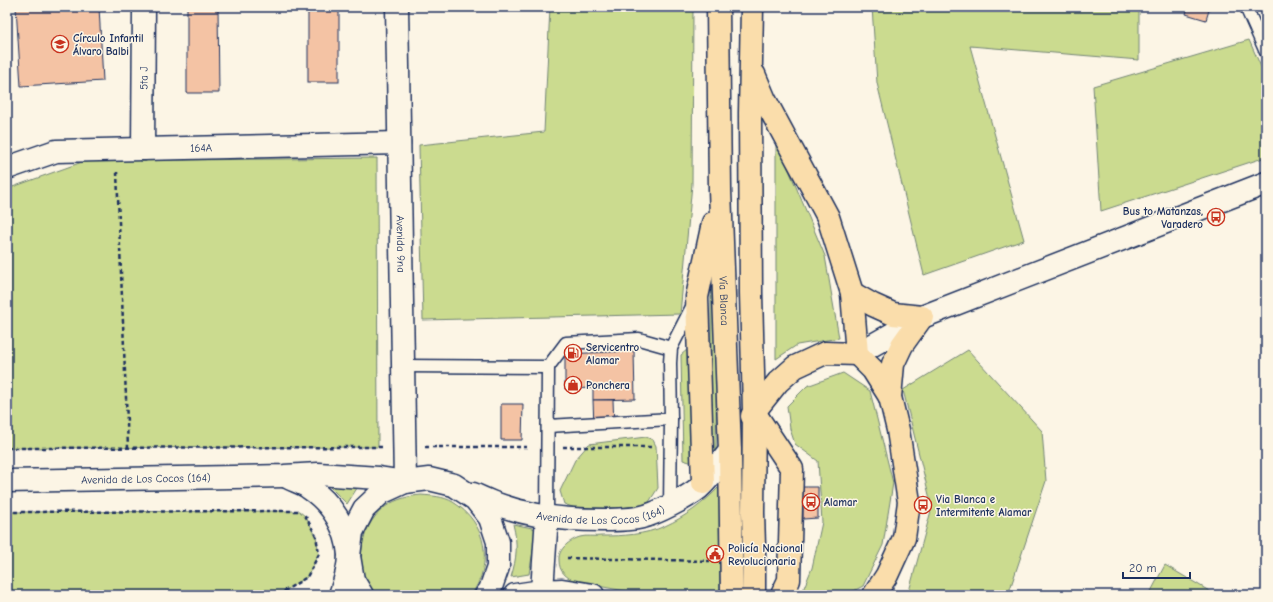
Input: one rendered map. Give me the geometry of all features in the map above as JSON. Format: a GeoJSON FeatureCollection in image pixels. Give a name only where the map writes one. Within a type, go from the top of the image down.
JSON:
{"type":"FeatureCollection","features":[{"type":"Feature","properties":{"kind":"highway","name":"Vía Blanca"},"geometry":{"type":"LineString","coordinates":[[718,7],[720,190],[730,450],[732,595]]}},
{"type":"Feature","properties":{"kind":"highway"},"geometry":{"type":"LineString","coordinates":[[752,7],[751,293],[754,412],[754,595]]}},
{"type":"Feature","properties":{"kind":"highway"},"geometry":{"type":"LineString","coordinates":[[751,68],[765,100],[828,217],[852,294],[857,354]]}},
{"type":"Feature","properties":{"kind":"highway"},"geometry":{"type":"LineString","coordinates":[[703,483],[697,297],[720,190]]}},
{"type":"Feature","properties":{"kind":"highway"},"geometry":{"type":"LineString","coordinates":[[852,294],[893,314],[922,317],[902,345],[893,364],[890,397]]}},
{"type":"Feature","properties":{"kind":"highway"},"geometry":{"type":"LineString","coordinates":[[730,450],[745,432],[754,412],[778,382],[796,367],[825,353],[857,354],[874,370],[890,397],[898,430],[909,502],[904,538],[887,575],[874,595]]}},
{"type":"Feature","properties":{"kind":"highway"},"geometry":{"type":"LineString","coordinates":[[754,412],[792,469],[789,580],[782,595]]}},
{"type":"Feature","properties":{"kind":"street","name":"5ta J"},"geometry":{"type":"LineString","coordinates":[[143,149],[144,7]]}},
{"type":"Feature","properties":{"kind":"street","name":"Avenida 9na"},"geometry":{"type":"LineString","coordinates":[[398,7],[405,482]]}},
{"type":"Feature","properties":{"kind":"street","name":"164A"},"geometry":{"type":"LineString","coordinates":[[7,168],[56,151],[399,143]]}},
{"type":"Feature","properties":{"kind":"street"},"geometry":{"type":"LineString","coordinates":[[857,354],[922,317],[1266,183]]}},
{"type":"Feature","properties":{"kind":"street","name":"Avenida de Los Cocos (164)"},"geometry":{"type":"LineString","coordinates":[[454,485],[487,501],[511,510],[574,520],[620,520],[643,517],[670,506],[698,488],[715,471],[730,450]]}},
{"type":"Feature","properties":{"kind":"street","name":"Avenida de Los Cocos (164)"},"geometry":{"type":"LineString","coordinates":[[7,482],[318,474],[379,478],[405,482]]}},
{"type":"Feature","properties":{"kind":"street","name":"Avenida de Los Cocos (164)"},"geometry":{"type":"LineString","coordinates":[[284,476],[308,487],[322,498],[336,514],[344,532],[349,556]]}},
{"type":"Feature","properties":{"kind":"street"},"geometry":{"type":"LineString","coordinates":[[340,595],[349,556],[352,532],[364,509],[381,493],[405,482],[430,479],[454,485],[475,498],[490,518],[498,542],[498,567],[490,590],[486,595]]}},
{"type":"Feature","properties":{"kind":"street"},"geometry":{"type":"LineString","coordinates":[[542,591],[547,516]]}},
{"type":"Feature","properties":{"kind":"street"},"geometry":{"type":"LineString","coordinates":[[349,556],[353,580],[362,595]]}},
{"type":"Feature","properties":{"kind":"street"},"geometry":{"type":"LineString","coordinates":[[516,595],[562,590],[593,595]]}},
{"type":"Feature","properties":{"kind":"lane"},"geometry":{"type":"LineString","coordinates":[[1246,7],[1266,52]]}},
{"type":"Feature","properties":{"kind":"lane"},"geometry":{"type":"LineString","coordinates":[[670,506],[671,348],[697,297]]}},
{"type":"Feature","properties":{"kind":"lane"},"geometry":{"type":"LineString","coordinates":[[547,516],[548,367],[566,343],[639,339],[671,348]]}},
{"type":"Feature","properties":{"kind":"lane"},"geometry":{"type":"LineString","coordinates":[[403,366],[548,367]]}},
{"type":"Feature","properties":{"kind":"lane"},"geometry":{"type":"LineString","coordinates":[[548,426],[671,419]]}},
{"type":"Feature","properties":{"kind":"path"},"geometry":{"type":"LineString","coordinates":[[116,149],[128,448]]}},
{"type":"Feature","properties":{"kind":"path"},"geometry":{"type":"LineString","coordinates":[[7,448],[671,446]]}},
{"type":"Feature","properties":{"kind":"path"},"geometry":{"type":"LineString","coordinates":[[7,512],[299,511],[306,517],[316,536],[319,554],[307,577],[278,595]]}},
{"type":"Feature","properties":{"kind":"path"},"geometry":{"type":"LineString","coordinates":[[544,558],[732,561]]}},
{"type":"Feature","properties":{"kind":"green space"},"geometry":{"type":"Polygon","coordinates":[[[550,7],[693,7],[692,184],[680,314],[423,320],[419,145],[544,132],[550,7]]]}},
{"type":"Feature","properties":{"kind":"green space"},"geometry":{"type":"Polygon","coordinates":[[[872,7],[1139,7],[1139,60],[970,46],[1024,240],[924,275],[877,83],[872,7]]]}},
{"type":"Feature","properties":{"kind":"green space"},"geometry":{"type":"Polygon","coordinates":[[[1249,40],[1266,78],[1266,157],[1101,211],[1093,86],[1249,40]]]}},
{"type":"Feature","properties":{"kind":"green space"},"geometry":{"type":"Polygon","coordinates":[[[776,139],[825,256],[839,338],[797,345],[776,359],[776,139]]]}},
{"type":"Feature","properties":{"kind":"green space"},"geometry":{"type":"Polygon","coordinates":[[[377,158],[378,447],[7,448],[7,189],[85,161],[377,158]]]}},
{"type":"Feature","properties":{"kind":"green space"},"geometry":{"type":"Polygon","coordinates":[[[717,253],[716,455],[711,456],[711,289],[717,253]]]}},
{"type":"Feature","properties":{"kind":"green space"},"geometry":{"type":"Polygon","coordinates":[[[688,349],[693,463],[683,460],[681,355],[688,349]]]}},
{"type":"Feature","properties":{"kind":"green space"},"geometry":{"type":"Polygon","coordinates":[[[968,350],[1042,431],[1046,481],[1010,589],[1011,595],[908,595],[932,507],[903,390],[968,350]]]}},
{"type":"Feature","properties":{"kind":"green space"},"geometry":{"type":"Polygon","coordinates":[[[843,373],[870,391],[893,483],[883,545],[863,586],[846,595],[801,595],[812,568],[822,522],[818,461],[795,444],[790,429],[787,406],[807,386],[843,373]]]}},
{"type":"Feature","properties":{"kind":"green space"},"geometry":{"type":"Polygon","coordinates":[[[646,437],[653,440],[656,446],[658,488],[649,502],[635,507],[578,509],[564,504],[560,491],[575,460],[589,444],[646,437]]]}},
{"type":"Feature","properties":{"kind":"green space"},"geometry":{"type":"Polygon","coordinates":[[[327,484],[359,485],[347,504],[327,484]]]}},
{"type":"Feature","properties":{"kind":"green space"},"geometry":{"type":"Polygon","coordinates":[[[719,487],[720,595],[647,595],[576,582],[566,576],[560,568],[560,552],[572,540],[582,536],[625,535],[657,529],[687,514],[707,499],[719,487]]]}},
{"type":"Feature","properties":{"kind":"green space"},"geometry":{"type":"Polygon","coordinates":[[[421,495],[441,497],[453,502],[473,521],[480,532],[484,557],[483,570],[471,595],[374,595],[367,584],[361,558],[362,545],[372,521],[380,511],[391,503],[421,495]]]}},
{"type":"Feature","properties":{"kind":"green space"},"geometry":{"type":"Polygon","coordinates":[[[299,511],[306,517],[316,536],[319,554],[307,577],[278,595],[7,595],[7,512],[299,511]]]}},
{"type":"Feature","properties":{"kind":"green space"},"geometry":{"type":"Polygon","coordinates":[[[513,524],[537,529],[529,574],[511,577],[515,564],[516,551],[516,538],[513,524]]]}},
{"type":"Feature","properties":{"kind":"green space"},"geometry":{"type":"Polygon","coordinates":[[[1165,565],[1216,595],[1149,595],[1165,565]]]}},
{"type":"Feature","properties":{"kind":"building","name":"Círculo Infantil Álvaro Balbi"},"geometry":{"type":"Polygon","coordinates":[[[16,7],[99,7],[103,81],[21,86],[16,7]]]}},
{"type":"Feature","properties":{"kind":"building"},"geometry":{"type":"Polygon","coordinates":[[[187,7],[218,7],[219,93],[187,93],[187,7]]]}},
{"type":"Feature","properties":{"kind":"building"},"geometry":{"type":"Polygon","coordinates":[[[308,7],[339,7],[339,82],[308,82],[308,7]]]}},
{"type":"Feature","properties":{"kind":"building"},"geometry":{"type":"Polygon","coordinates":[[[1188,7],[1210,7],[1206,20],[1186,14],[1188,7]]]}},
{"type":"Feature","properties":{"kind":"building"},"geometry":{"type":"Polygon","coordinates":[[[634,351],[635,399],[593,400],[593,388],[565,389],[565,354],[634,351]]]}},
{"type":"Feature","properties":{"kind":"building"},"geometry":{"type":"Polygon","coordinates":[[[593,400],[613,400],[614,427],[594,427],[593,400]]]}},
{"type":"Feature","properties":{"kind":"building"},"geometry":{"type":"Polygon","coordinates":[[[501,404],[523,404],[522,440],[501,440],[501,404]]]}},
{"type":"Feature","properties":{"kind":"building","name":"Alamar"},"geometry":{"type":"Polygon","coordinates":[[[803,487],[818,487],[818,518],[803,519],[803,487]]]}},
{"type":"Feature","properties":{"kind":"place","name":"Círculo Infantil Álvaro Balbi"},"geometry":{"type":"Point","coordinates":[60,44]}},
{"type":"Feature","properties":{"kind":"place","name":"Bus to Matanzas, Varadero"},"geometry":{"type":"Point","coordinates":[1216,217]}},
{"type":"Feature","properties":{"kind":"place","name":"Servicentro Alamar"},"geometry":{"type":"Point","coordinates":[573,353]}},
{"type":"Feature","properties":{"kind":"place","name":"Ponchera"},"geometry":{"type":"Point","coordinates":[573,385]}},
{"type":"Feature","properties":{"kind":"place","name":"Alamar"},"geometry":{"type":"Point","coordinates":[811,502]}},
{"type":"Feature","properties":{"kind":"place","name":"Via Blanca e Intermitente Alamar"},"geometry":{"type":"Point","coordinates":[923,505]}},
{"type":"Feature","properties":{"kind":"place","name":"Policía Nacional Revolucionaria"},"geometry":{"type":"Point","coordinates":[715,554]}}]}
